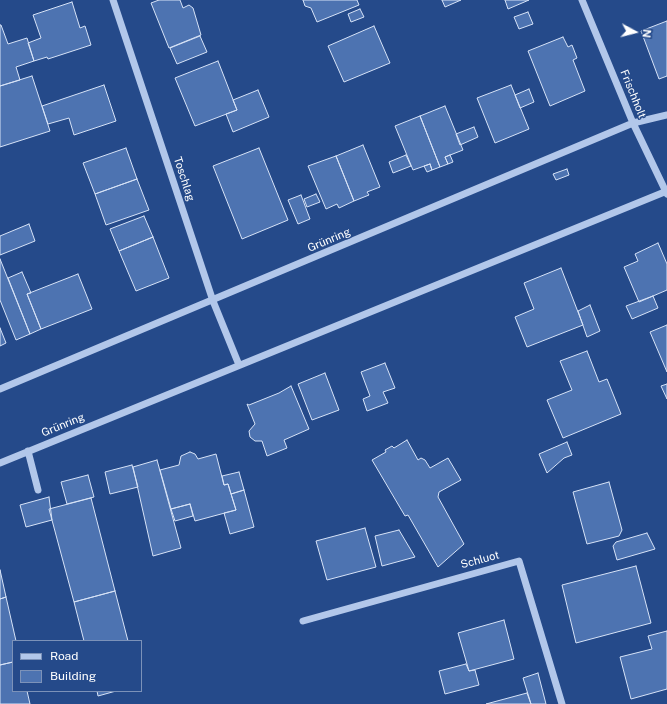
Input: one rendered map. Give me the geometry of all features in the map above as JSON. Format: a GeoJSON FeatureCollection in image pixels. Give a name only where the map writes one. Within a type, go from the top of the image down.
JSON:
{"type":"FeatureCollection","features":[{"type":"Feature","properties":{"kind":"street","name":"Toschlag"},"geometry":{"type":"LineString","coordinates":[[113,0],[213,301],[239,364]]}},
{"type":"Feature","properties":{"kind":"street","name":"Frischholt"},"geometry":{"type":"LineString","coordinates":[[582,0],[633,123],[667,192]]}},
{"type":"Feature","properties":{"kind":"street","name":"Grünring"},"geometry":{"type":"LineString","coordinates":[[0,389],[213,301],[633,123],[667,115]]}},
{"type":"Feature","properties":{"kind":"street","name":"Grünring"},"geometry":{"type":"LineString","coordinates":[[0,463],[239,364],[667,192]]}},
{"type":"Feature","properties":{"kind":"street"},"geometry":{"type":"LineString","coordinates":[[28,451],[38,490]]}},
{"type":"Feature","properties":{"kind":"street","name":"Schluot"},"geometry":{"type":"LineString","coordinates":[[303,621],[520,561],[562,704]]}},
{"type":"Feature","properties":{"kind":"building"},"geometry":{"type":"Polygon","coordinates":[[[159,0],[180,0],[183,8],[189,5],[193,8],[201,35],[169,48],[151,3],[159,0]]]}},
{"type":"Feature","properties":{"kind":"building"},"geometry":{"type":"Polygon","coordinates":[[[303,0],[357,0],[359,5],[317,22],[311,8],[305,6],[303,0]]]}},
{"type":"Feature","properties":{"kind":"building"},"geometry":{"type":"Polygon","coordinates":[[[442,0],[461,0],[445,7],[442,0]]]}},
{"type":"Feature","properties":{"kind":"building"},"geometry":{"type":"Polygon","coordinates":[[[505,0],[529,0],[508,9],[505,0]]]}},
{"type":"Feature","properties":{"kind":"building"},"geometry":{"type":"Polygon","coordinates":[[[72,2],[80,28],[85,26],[91,45],[48,59],[47,57],[34,61],[28,43],[41,38],[33,15],[72,2]]]}},
{"type":"Feature","properties":{"kind":"building"},"geometry":{"type":"Polygon","coordinates":[[[360,9],[364,17],[351,22],[348,14],[360,9]]]}},
{"type":"Feature","properties":{"kind":"building"},"geometry":{"type":"Polygon","coordinates":[[[528,12],[533,24],[519,29],[514,17],[528,12]]]}},
{"type":"Feature","properties":{"kind":"building"},"geometry":{"type":"Polygon","coordinates":[[[667,21],[667,76],[659,79],[641,31],[667,21]]]}},
{"type":"Feature","properties":{"kind":"building"},"geometry":{"type":"Polygon","coordinates":[[[0,25],[8,44],[27,38],[34,61],[16,67],[20,80],[0,86],[0,25]]]}},
{"type":"Feature","properties":{"kind":"building"},"geometry":{"type":"Polygon","coordinates":[[[374,26],[390,63],[344,82],[328,46],[374,26]]]}},
{"type":"Feature","properties":{"kind":"building"},"geometry":{"type":"Polygon","coordinates":[[[200,36],[207,52],[177,64],[170,48],[200,36]]]}},
{"type":"Feature","properties":{"kind":"building"},"geometry":{"type":"Polygon","coordinates":[[[563,37],[568,47],[572,45],[577,58],[573,60],[585,91],[550,106],[528,51],[563,37]]]}},
{"type":"Feature","properties":{"kind":"building"},"geometry":{"type":"Polygon","coordinates":[[[218,61],[237,110],[195,126],[175,78],[218,61]]]}},
{"type":"Feature","properties":{"kind":"building"},"geometry":{"type":"Polygon","coordinates":[[[32,76],[50,131],[0,147],[0,86],[32,76]]]}},
{"type":"Feature","properties":{"kind":"building"},"geometry":{"type":"Polygon","coordinates":[[[104,85],[116,121],[74,135],[69,118],[48,124],[42,106],[104,85]]]}},
{"type":"Feature","properties":{"kind":"building"},"geometry":{"type":"Polygon","coordinates":[[[511,85],[529,129],[495,143],[477,98],[511,85]]]}},
{"type":"Feature","properties":{"kind":"building"},"geometry":{"type":"Polygon","coordinates":[[[529,89],[534,102],[520,108],[515,95],[529,89]]]}},
{"type":"Feature","properties":{"kind":"building"},"geometry":{"type":"Polygon","coordinates":[[[258,90],[269,117],[233,132],[226,114],[237,110],[233,100],[258,90]]]}},
{"type":"Feature","properties":{"kind":"building"},"geometry":{"type":"Polygon","coordinates":[[[445,106],[463,150],[445,157],[448,164],[440,167],[420,116],[445,106]]]}},
{"type":"Feature","properties":{"kind":"building"},"geometry":{"type":"Polygon","coordinates":[[[420,116],[440,167],[432,170],[430,164],[413,170],[395,126],[420,116]]]}},
{"type":"Feature","properties":{"kind":"building"},"geometry":{"type":"Polygon","coordinates":[[[474,127],[478,137],[460,145],[456,134],[474,127]]]}},
{"type":"Feature","properties":{"kind":"building"},"geometry":{"type":"Polygon","coordinates":[[[363,145],[380,187],[367,192],[369,195],[354,201],[336,156],[363,145]]]}},
{"type":"Feature","properties":{"kind":"building"},"geometry":{"type":"Polygon","coordinates":[[[126,148],[137,179],[95,194],[83,163],[126,148]]]}},
{"type":"Feature","properties":{"kind":"building"},"geometry":{"type":"Polygon","coordinates":[[[259,148],[288,220],[242,239],[213,166],[259,148]]]}},
{"type":"Feature","properties":{"kind":"building"},"geometry":{"type":"Polygon","coordinates":[[[406,155],[411,166],[393,173],[389,162],[406,155]]]}},
{"type":"Feature","properties":{"kind":"building"},"geometry":{"type":"Polygon","coordinates":[[[450,155],[453,162],[448,164],[445,157],[450,155]]]}},
{"type":"Feature","properties":{"kind":"building"},"geometry":{"type":"Polygon","coordinates":[[[336,156],[354,201],[339,208],[337,204],[326,209],[308,166],[336,156]]]}},
{"type":"Feature","properties":{"kind":"building"},"geometry":{"type":"Polygon","coordinates":[[[430,164],[432,170],[427,172],[424,166],[430,164]]]}},
{"type":"Feature","properties":{"kind":"building"},"geometry":{"type":"Polygon","coordinates":[[[567,169],[569,175],[556,180],[553,174],[567,169]]]}},
{"type":"Feature","properties":{"kind":"building"},"geometry":{"type":"Polygon","coordinates":[[[137,179],[149,210],[106,225],[95,194],[137,179]]]}},
{"type":"Feature","properties":{"kind":"building"},"geometry":{"type":"Polygon","coordinates":[[[316,194],[320,202],[307,207],[304,199],[316,194]]]}},
{"type":"Feature","properties":{"kind":"building"},"geometry":{"type":"Polygon","coordinates":[[[301,195],[310,219],[298,224],[288,200],[301,195]]]}},
{"type":"Feature","properties":{"kind":"building"},"geometry":{"type":"Polygon","coordinates":[[[144,216],[153,237],[119,251],[110,229],[144,216]]]}},
{"type":"Feature","properties":{"kind":"building"},"geometry":{"type":"Polygon","coordinates":[[[29,224],[35,241],[0,255],[0,236],[29,224]]]}},
{"type":"Feature","properties":{"kind":"building"},"geometry":{"type":"Polygon","coordinates":[[[153,237],[169,278],[136,291],[119,251],[153,237]]]}},
{"type":"Feature","properties":{"kind":"building"},"geometry":{"type":"Polygon","coordinates":[[[658,243],[667,264],[667,290],[639,302],[624,267],[638,261],[635,254],[658,243]]]}},
{"type":"Feature","properties":{"kind":"building"},"geometry":{"type":"Polygon","coordinates":[[[0,259],[30,334],[16,340],[0,300],[0,259]]]}},
{"type":"Feature","properties":{"kind":"building"},"geometry":{"type":"Polygon","coordinates":[[[561,268],[583,325],[527,347],[515,317],[534,309],[524,283],[561,268]]]}},
{"type":"Feature","properties":{"kind":"building"},"geometry":{"type":"Polygon","coordinates":[[[22,272],[31,293],[27,294],[41,329],[30,334],[8,278],[22,272]]]}},
{"type":"Feature","properties":{"kind":"building"},"geometry":{"type":"Polygon","coordinates":[[[78,274],[92,309],[41,329],[27,294],[78,274]]]}},
{"type":"Feature","properties":{"kind":"building"},"geometry":{"type":"Polygon","coordinates":[[[653,296],[658,308],[632,319],[626,306],[653,296]]]}},
{"type":"Feature","properties":{"kind":"building"},"geometry":{"type":"Polygon","coordinates":[[[590,305],[600,331],[587,337],[578,311],[590,305]]]}},
{"type":"Feature","properties":{"kind":"building"},"geometry":{"type":"Polygon","coordinates":[[[667,325],[667,372],[650,332],[667,325]]]}},
{"type":"Feature","properties":{"kind":"building"},"geometry":{"type":"Polygon","coordinates":[[[0,328],[6,343],[0,346],[0,328]]]}},
{"type":"Feature","properties":{"kind":"building"},"geometry":{"type":"Polygon","coordinates":[[[587,351],[599,382],[607,379],[621,414],[563,438],[547,400],[572,390],[560,361],[587,351]]]}},
{"type":"Feature","properties":{"kind":"building"},"geometry":{"type":"Polygon","coordinates":[[[385,363],[395,388],[383,392],[388,403],[367,411],[363,399],[370,396],[361,372],[385,363]]]}},
{"type":"Feature","properties":{"kind":"building"},"geometry":{"type":"Polygon","coordinates":[[[325,373],[339,410],[312,420],[298,384],[325,373]]]}},
{"type":"Feature","properties":{"kind":"building"},"geometry":{"type":"Polygon","coordinates":[[[667,384],[667,399],[661,386],[667,384]]]}},
{"type":"Feature","properties":{"kind":"building"},"geometry":{"type":"Polygon","coordinates":[[[291,386],[309,429],[284,440],[287,448],[267,456],[262,441],[255,441],[250,437],[249,431],[255,424],[247,404],[249,405],[279,393],[291,386]]]}},
{"type":"Feature","properties":{"kind":"building"},"geometry":{"type":"Polygon","coordinates":[[[407,440],[418,460],[421,458],[425,460],[430,468],[448,458],[461,480],[439,492],[438,497],[464,544],[438,567],[408,515],[405,516],[372,460],[386,452],[385,450],[392,446],[394,448],[407,440]]]}},
{"type":"Feature","properties":{"kind":"building"},"geometry":{"type":"Polygon","coordinates":[[[567,442],[572,455],[564,458],[547,473],[539,454],[567,442]]]}},
{"type":"Feature","properties":{"kind":"building"},"geometry":{"type":"Polygon","coordinates":[[[190,452],[195,454],[198,459],[216,454],[224,485],[228,484],[236,510],[195,521],[190,504],[171,509],[160,470],[179,465],[181,456],[190,452]]]}},
{"type":"Feature","properties":{"kind":"building"},"geometry":{"type":"Polygon","coordinates":[[[157,460],[181,548],[153,556],[133,467],[157,460]]]}},
{"type":"Feature","properties":{"kind":"building"},"geometry":{"type":"Polygon","coordinates":[[[132,465],[138,487],[110,494],[105,472],[132,465]]]}},
{"type":"Feature","properties":{"kind":"building"},"geometry":{"type":"Polygon","coordinates":[[[239,472],[244,490],[231,494],[228,484],[224,485],[222,476],[239,472]]]}},
{"type":"Feature","properties":{"kind":"building"},"geometry":{"type":"Polygon","coordinates":[[[88,475],[94,497],[67,504],[61,482],[88,475]]]}},
{"type":"Feature","properties":{"kind":"building"},"geometry":{"type":"Polygon","coordinates":[[[609,482],[622,530],[619,536],[587,544],[573,492],[609,482]]]}},
{"type":"Feature","properties":{"kind":"building"},"geometry":{"type":"Polygon","coordinates":[[[244,490],[254,527],[230,534],[224,513],[236,510],[231,494],[244,490]]]}},
{"type":"Feature","properties":{"kind":"building"},"geometry":{"type":"Polygon","coordinates":[[[49,497],[52,520],[26,527],[20,505],[49,497]]]}},
{"type":"Feature","properties":{"kind":"building"},"geometry":{"type":"Polygon","coordinates":[[[91,498],[115,591],[74,602],[49,509],[91,498]]]}},
{"type":"Feature","properties":{"kind":"building"},"geometry":{"type":"Polygon","coordinates":[[[190,504],[193,516],[175,521],[171,509],[190,504]]]}},
{"type":"Feature","properties":{"kind":"building"},"geometry":{"type":"Polygon","coordinates":[[[365,528],[376,567],[327,580],[316,541],[365,528]]]}},
{"type":"Feature","properties":{"kind":"building"},"geometry":{"type":"Polygon","coordinates":[[[399,530],[415,557],[382,566],[375,536],[399,530]]]}},
{"type":"Feature","properties":{"kind":"building"},"geometry":{"type":"Polygon","coordinates":[[[647,533],[655,549],[617,560],[613,546],[616,542],[647,533]]]}},
{"type":"Feature","properties":{"kind":"building"},"geometry":{"type":"Polygon","coordinates":[[[636,566],[651,623],[576,643],[562,585],[636,566]]]}},
{"type":"Feature","properties":{"kind":"building"},"geometry":{"type":"Polygon","coordinates":[[[0,570],[6,597],[0,599],[0,570]]]}},
{"type":"Feature","properties":{"kind":"building"},"geometry":{"type":"Polygon","coordinates":[[[115,591],[128,640],[84,640],[74,602],[115,591]]]}},
{"type":"Feature","properties":{"kind":"building"},"geometry":{"type":"Polygon","coordinates":[[[6,597],[16,640],[12,640],[12,662],[0,665],[0,599],[6,597]]]}},
{"type":"Feature","properties":{"kind":"building"},"geometry":{"type":"Polygon","coordinates":[[[504,620],[514,659],[469,671],[458,633],[504,620]]]}},
{"type":"Feature","properties":{"kind":"building"},"geometry":{"type":"Polygon","coordinates":[[[667,631],[667,689],[631,699],[620,657],[652,649],[648,636],[667,631]]]}},
{"type":"Feature","properties":{"kind":"building"},"geometry":{"type":"Polygon","coordinates":[[[12,662],[12,692],[27,692],[30,704],[0,704],[0,665],[12,662]]]}},
{"type":"Feature","properties":{"kind":"building"},"geometry":{"type":"Polygon","coordinates":[[[466,664],[469,671],[475,670],[479,685],[445,694],[439,671],[466,664]]]}},
{"type":"Feature","properties":{"kind":"building"},"geometry":{"type":"Polygon","coordinates":[[[538,673],[546,704],[531,704],[523,678],[538,673]]]}},
{"type":"Feature","properties":{"kind":"building"},"geometry":{"type":"Polygon","coordinates":[[[97,692],[112,692],[98,696],[97,692]]]}},
{"type":"Feature","properties":{"kind":"building"},"geometry":{"type":"Polygon","coordinates":[[[527,693],[531,704],[486,704],[527,693]]]}}]}
